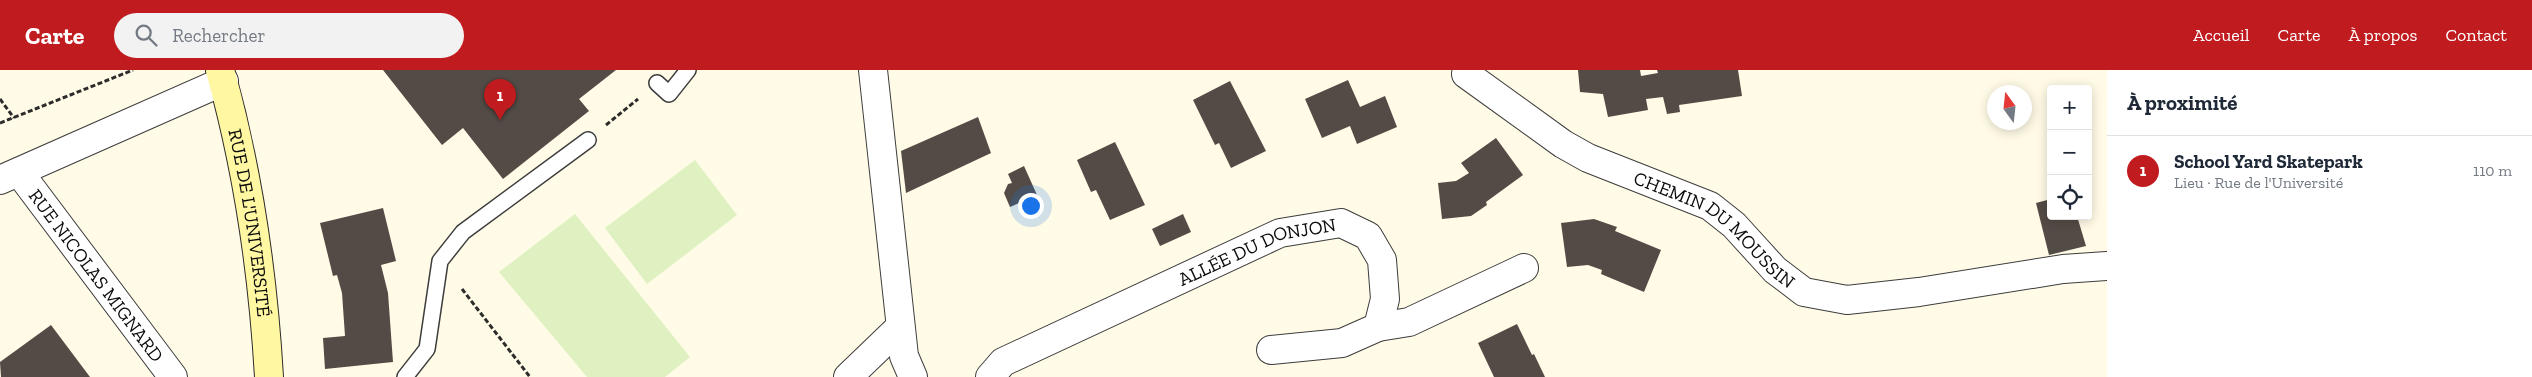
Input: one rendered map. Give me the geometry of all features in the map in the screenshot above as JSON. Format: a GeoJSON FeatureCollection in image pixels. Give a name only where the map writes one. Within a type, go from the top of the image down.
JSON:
{"type":"FeatureCollection","features":[{"type":"Feature","properties":{"kind":"street"},"geometry":{"type":"LineString","coordinates":[[873,70],[900,327],[904,356],[913,377]]}},
{"type":"Feature","properties":{"kind":"street","name":"CHEMIN DU MOUSSIN"},"geometry":{"type":"LineString","coordinates":[[1467,71],[1563,144],[1588,158],[1710,206],[1734,225],[1775,270],[1804,292],[1847,300],[1919,292],[2063,269],[2107,266]]}},
{"type":"Feature","properties":{"kind":"street"},"geometry":{"type":"LineString","coordinates":[[10,176],[222,76]]}},
{"type":"Feature","properties":{"kind":"street","name":"RUE DE L'UNIVERSITÉ"},"geometry":{"type":"LineString","coordinates":[[222,76],[243,167],[261,280],[265,308],[269,377]]}},
{"type":"Feature","properties":{"kind":"street","name":"RUE NICOLAS MIGNARD"},"geometry":{"type":"LineString","coordinates":[[10,176],[173,377]]}},
{"type":"Feature","properties":{"kind":"street","name":"ALLÉE DU DONJON"},"geometry":{"type":"LineString","coordinates":[[990,377],[1002,362],[1280,234],[1341,223],[1368,236],[1382,260],[1385,299],[1378,328]]}},
{"type":"Feature","properties":{"kind":"street"},"geometry":{"type":"LineString","coordinates":[[1270,350],[1342,344],[1378,328],[1409,322],[1524,268]]}},
{"type":"Feature","properties":{"kind":"street"},"geometry":{"type":"LineString","coordinates":[[848,377],[900,327]]}},
{"type":"Feature","properties":{"kind":"lane"},"geometry":{"type":"LineString","coordinates":[[657,83],[669,94],[688,70]]}},
{"type":"Feature","properties":{"kind":"lane"},"geometry":{"type":"LineString","coordinates":[[405,377],[427,349],[440,261],[464,232],[588,140]]}},
{"type":"Feature","properties":{"kind":"path"},"geometry":{"type":"LineString","coordinates":[[0,123],[133,70]]}},
{"type":"Feature","properties":{"kind":"path"},"geometry":{"type":"LineString","coordinates":[[588,140],[657,83]]}},
{"type":"Feature","properties":{"kind":"path"},"geometry":{"type":"LineString","coordinates":[[0,99],[14,118]]}},
{"type":"Feature","properties":{"kind":"path"},"geometry":{"type":"LineString","coordinates":[[440,261],[530,377]]}},
{"type":"Feature","properties":{"kind":"green space"},"geometry":{"type":"Polygon","coordinates":[[[695,160],[737,215],[647,284],[605,228],[695,160]]]}},
{"type":"Feature","properties":{"kind":"green space"},"geometry":{"type":"Polygon","coordinates":[[[575,214],[690,357],[665,377],[587,377],[499,272],[575,214]]]}},
{"type":"Feature","properties":{"kind":"building"},"geometry":{"type":"Polygon","coordinates":[[[383,70],[616,70],[579,99],[589,111],[503,179],[463,128],[442,145],[383,70]]]}},
{"type":"Feature","properties":{"kind":"building"},"geometry":{"type":"Polygon","coordinates":[[[1578,70],[1640,70],[1641,76],[1658,73],[1657,70],[1738,70],[1742,96],[1679,105],[1680,112],[1667,114],[1663,97],[1646,99],[1648,110],[1608,117],[1603,94],[1580,92],[1578,70]]]}},
{"type":"Feature","properties":{"kind":"building"},"geometry":{"type":"Polygon","coordinates":[[[1348,80],[1360,107],[1385,96],[1397,127],[1357,144],[1350,126],[1322,138],[1305,99],[1348,80]]]}},
{"type":"Feature","properties":{"kind":"building"},"geometry":{"type":"Polygon","coordinates":[[[1230,81],[1266,151],[1231,168],[1219,143],[1215,145],[1193,100],[1230,81]]]}},
{"type":"Feature","properties":{"kind":"building"},"geometry":{"type":"Polygon","coordinates":[[[978,117],[991,153],[906,193],[901,151],[978,117]]]}},
{"type":"Feature","properties":{"kind":"building"},"geometry":{"type":"Polygon","coordinates":[[[1496,138],[1523,175],[1486,202],[1487,205],[1471,216],[1442,219],[1438,183],[1456,181],[1469,173],[1461,163],[1496,138]]]}},
{"type":"Feature","properties":{"kind":"building"},"geometry":{"type":"Polygon","coordinates":[[[1115,142],[1145,205],[1110,220],[1096,190],[1091,192],[1077,160],[1115,142]]]}},
{"type":"Feature","properties":{"kind":"building"},"geometry":{"type":"Polygon","coordinates":[[[1024,166],[1037,195],[1010,207],[1004,193],[1008,184],[1012,183],[1008,174],[1024,166]]]}},
{"type":"Feature","properties":{"kind":"building"},"geometry":{"type":"Polygon","coordinates":[[[2047,200],[2047,220],[2078,220],[2086,246],[2049,255],[2036,203],[2047,200]]]}},
{"type":"Feature","properties":{"kind":"building"},"geometry":{"type":"Polygon","coordinates":[[[383,208],[396,261],[381,265],[388,293],[393,362],[325,369],[323,338],[345,336],[342,293],[337,275],[333,276],[320,223],[383,208]]]}},
{"type":"Feature","properties":{"kind":"building"},"geometry":{"type":"Polygon","coordinates":[[[1183,214],[1191,232],[1160,246],[1152,229],[1183,214]]]}},
{"type":"Feature","properties":{"kind":"building"},"geometry":{"type":"Polygon","coordinates":[[[1594,219],[1617,227],[1615,231],[1661,250],[1644,292],[1601,274],[1602,270],[1588,265],[1567,267],[1561,223],[1594,219]]]}},
{"type":"Feature","properties":{"kind":"building"},"geometry":{"type":"Polygon","coordinates":[[[1517,324],[1545,377],[1494,377],[1478,343],[1517,324]]]}},
{"type":"Feature","properties":{"kind":"building"},"geometry":{"type":"Polygon","coordinates":[[[51,325],[90,377],[1,377],[0,362],[51,325]]]}},
{"type":"Feature","properties":{"kind":"place","name":"School Yard Skatepark"},"geometry":{"type":"Point","coordinates":[500,120]}}]}
